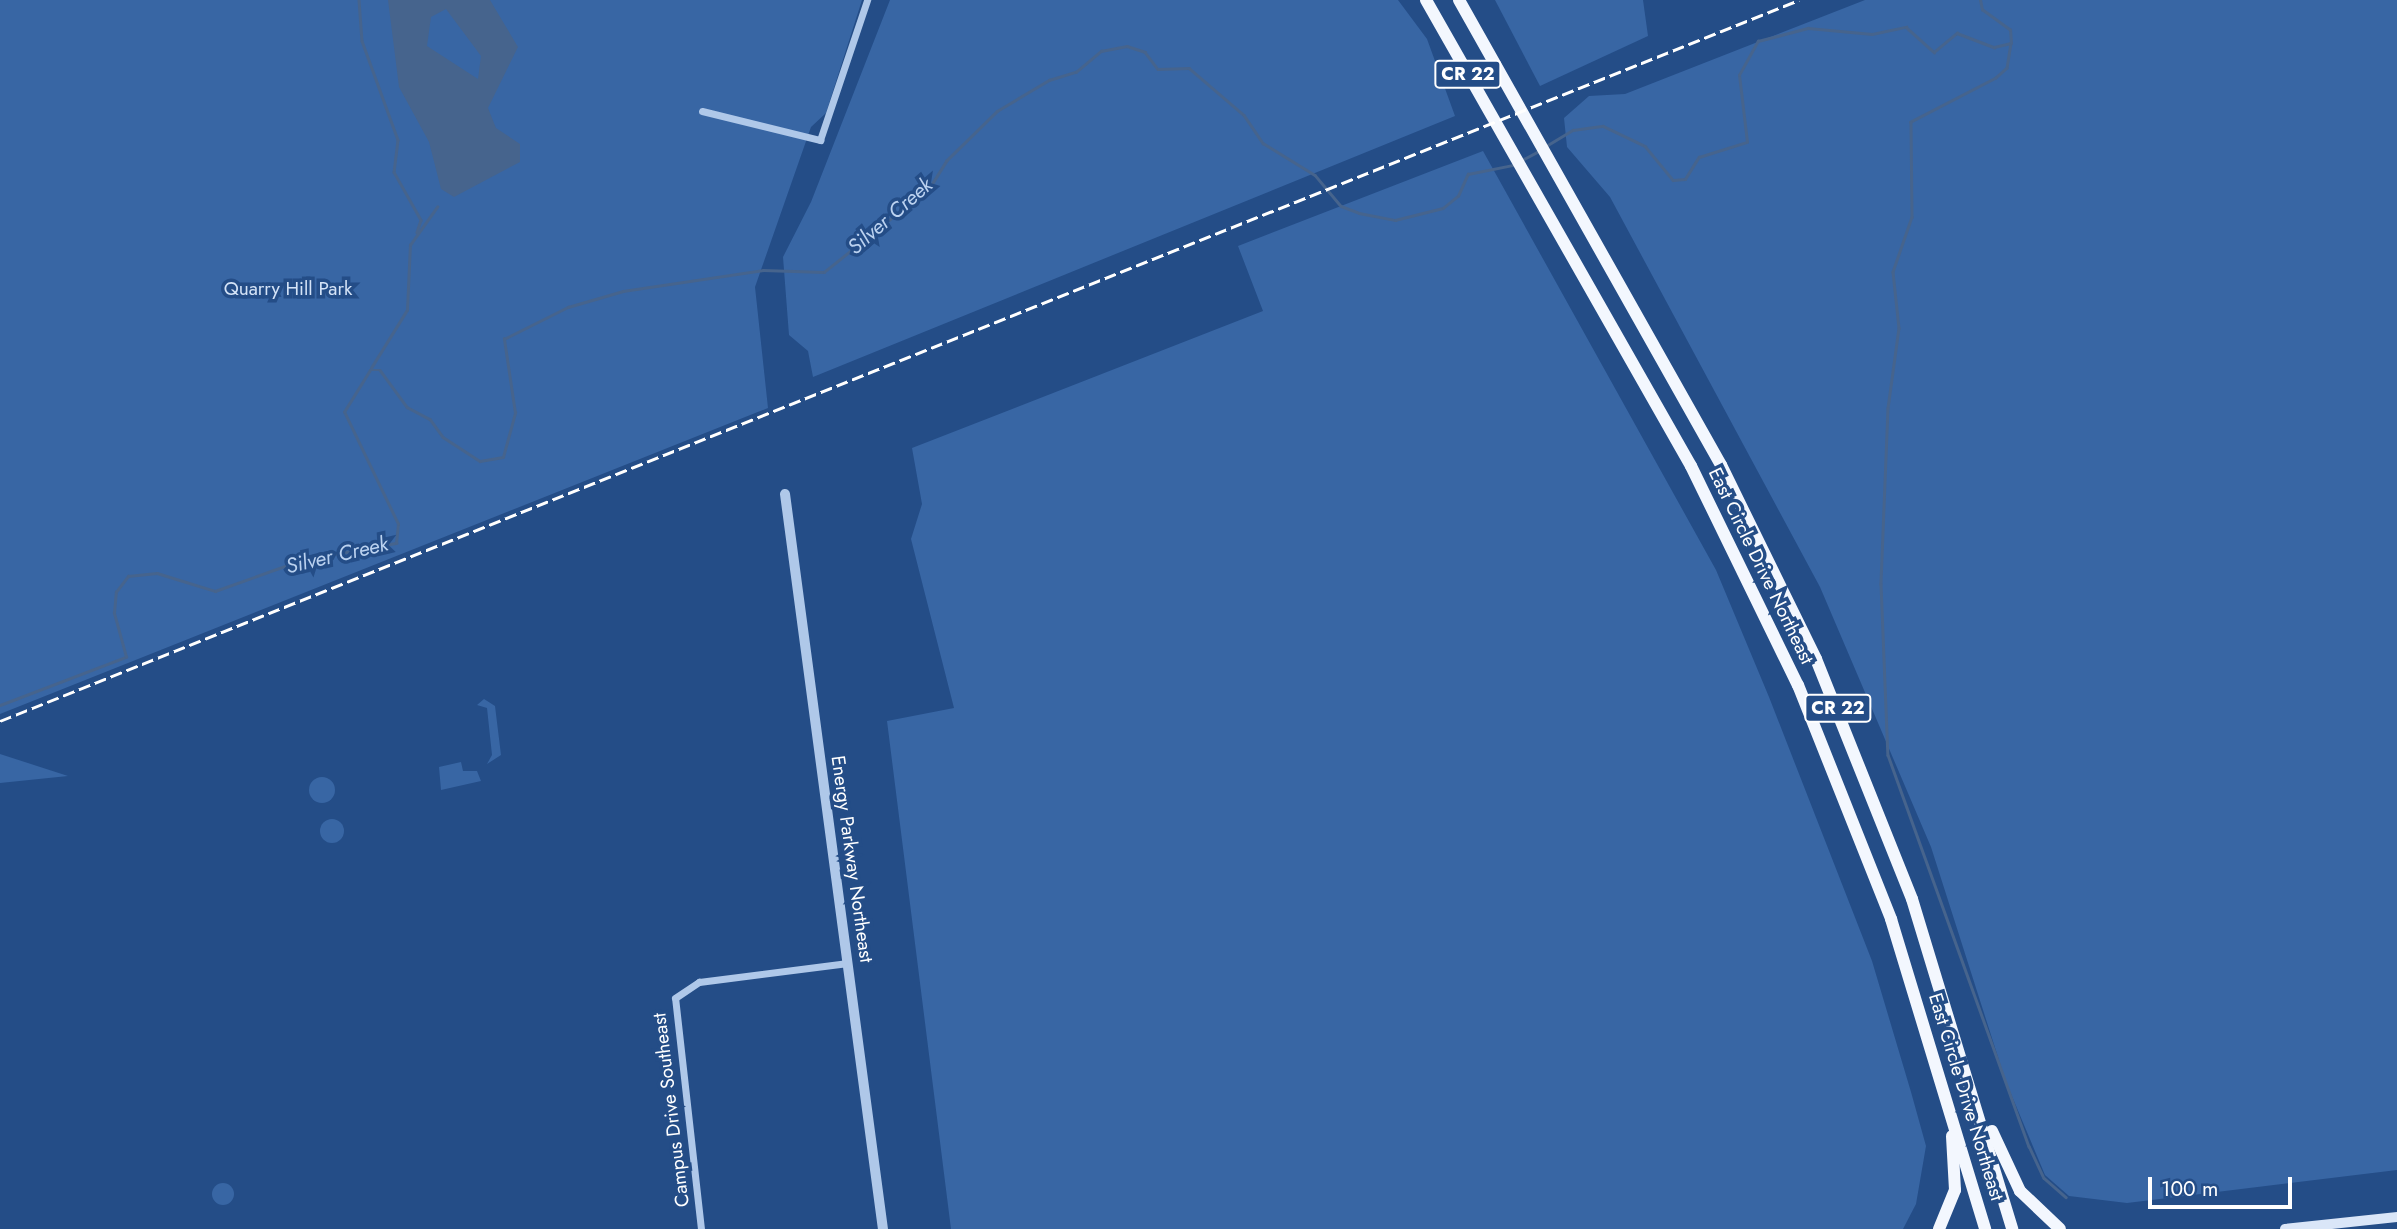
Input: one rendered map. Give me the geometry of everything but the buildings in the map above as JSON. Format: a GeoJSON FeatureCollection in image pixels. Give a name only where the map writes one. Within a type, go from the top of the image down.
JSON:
{"type":"FeatureCollection","features":[{"type":"Feature","properties":{"kind":"main road","name":"East Circle Drive Northeast"},"geometry":{"type":"LineString","coordinates":[[1426,0],[1691,466],[1771,626],[1848,805],[1941,1070],[1985,1229]]}},
{"type":"Feature","properties":{"kind":"main road","name":"East Circle Drive Northeast"},"geometry":{"type":"LineString","coordinates":[[1460,0],[1721,465],[1816,659],[1909,888],[1976,1094],[2012,1229]]}},
{"type":"Feature","properties":{"kind":"main road"},"geometry":{"type":"LineString","coordinates":[[1939,1229],[1956,1171],[1941,1070]]}},
{"type":"Feature","properties":{"kind":"main road"},"geometry":{"type":"LineString","coordinates":[[1976,1094],[2020,1191],[2060,1229]]}},
{"type":"Feature","properties":{"kind":"main road"},"geometry":{"type":"LineString","coordinates":[[2285,1229],[2397,1217]]}},
{"type":"Feature","properties":{"kind":"main road"},"geometry":{"type":"LineString","coordinates":[[2332,1229],[2362,1222]]}},
{"type":"Feature","properties":{"kind":"street"},"geometry":{"type":"LineString","coordinates":[[702,111],[820,140],[867,0]]}},
{"type":"Feature","properties":{"kind":"street","name":"Energy Parkway Northeast"},"geometry":{"type":"LineString","coordinates":[[785,494],[883,1229]]}},
{"type":"Feature","properties":{"kind":"street","name":"Campus Drive Southeast"},"geometry":{"type":"LineString","coordinates":[[701,1229],[676,998],[699,982],[848,963]]}},
{"type":"Feature","properties":{"kind":"green space","name":"Quarry Hill Park"},"geometry":{"type":"Polygon","coordinates":[[[0,0],[862,0],[826,113],[811,127],[755,287],[768,408],[0,714],[0,0]]]}},
{"type":"Feature","properties":{"kind":"green space"},"geometry":{"type":"Polygon","coordinates":[[[890,0],[1398,0],[1427,39],[1455,116],[813,377],[808,351],[789,335],[783,257],[811,202],[890,0]]]}},
{"type":"Feature","properties":{"kind":"green space"},"geometry":{"type":"Polygon","coordinates":[[[1495,0],[1643,0],[1648,36],[1540,86],[1495,0]]]}},
{"type":"Feature","properties":{"kind":"green space"},"geometry":{"type":"Polygon","coordinates":[[[1865,0],[2397,0],[2397,1170],[2127,1203],[2069,1196],[2045,1175],[2006,1082],[1931,847],[1820,587],[1610,197],[1567,147],[1564,118],[1589,96],[1625,94],[1865,0]]]}},
{"type":"Feature","properties":{"kind":"green space"},"geometry":{"type":"Polygon","coordinates":[[[1483,151],[1716,570],[1769,697],[1872,961],[1911,1092],[1926,1146],[1916,1204],[1903,1229],[951,1229],[887,721],[954,708],[911,539],[922,504],[912,448],[1263,311],[1238,246],[1483,151]]]}},
{"type":"Feature","properties":{"kind":"green space"},"geometry":{"type":"Polygon","coordinates":[[[484,699],[495,706],[501,755],[487,764],[492,755],[487,708],[477,705],[484,699]]]}},
{"type":"Feature","properties":{"kind":"green space"},"geometry":{"type":"Polygon","coordinates":[[[0,754],[68,776],[0,783],[0,754]]]}},
{"type":"Feature","properties":{"kind":"green space"},"geometry":{"type":"Polygon","coordinates":[[[461,762],[463,771],[477,771],[481,781],[441,790],[439,767],[461,762]]]}},
{"type":"Feature","properties":{"kind":"green space"},"geometry":{"type":"Polygon","coordinates":[[[322,777],[331,781],[335,790],[331,799],[322,803],[313,799],[309,790],[313,781],[322,777]]]}},
{"type":"Feature","properties":{"kind":"green space"},"geometry":{"type":"Polygon","coordinates":[[[332,819],[343,826],[344,831],[337,842],[332,843],[321,836],[320,831],[327,820],[332,819]]]}},
{"type":"Feature","properties":{"kind":"green space"},"geometry":{"type":"Polygon","coordinates":[[[223,1183],[233,1190],[234,1194],[227,1204],[223,1205],[213,1198],[212,1194],[219,1184],[223,1183]]]}},
{"type":"Feature","properties":{"kind":"shaded area"},"geometry":{"type":"Polygon","coordinates":[[[388,0],[490,0],[518,47],[488,108],[496,128],[520,144],[520,162],[454,197],[441,189],[429,142],[399,87],[388,0]],[[446,9],[431,17],[427,46],[478,79],[481,56],[446,9]]]}},
{"type":"Feature","properties":{"kind":"waterway"},"geometry":{"type":"LineString","coordinates":[[359,0],[362,41],[398,140],[394,172],[421,220],[417,232]]}},
{"type":"Feature","properties":{"kind":"waterway","name":"Silver Creek"},"geometry":{"type":"LineString","coordinates":[[1546,146],[1573,130],[1603,126],[1645,146],[1673,180],[1685,179],[1699,157],[1747,142],[1739,75],[1758,41],[1808,28],[1872,34],[1906,27],[1934,52],[1957,33],[1994,47],[2011,43],[2010,30],[1982,10],[1980,0]]}},
{"type":"Feature","properties":{"kind":"waterway"},"geometry":{"type":"LineString","coordinates":[[2011,43],[2007,68],[1996,78],[1911,122],[1912,217],[1893,272],[1899,328],[1888,408],[1881,584],[1888,755],[2029,1146],[2044,1178],[2066,1197]]}},
{"type":"Feature","properties":{"kind":"waterway","name":"Silver Creek"},"geometry":{"type":"LineString","coordinates":[[0,705],[126,657],[114,613],[116,592],[128,576],[157,573],[215,591],[302,560],[396,543],[398,524],[344,412],[370,370],[380,370],[407,407],[430,419],[443,437],[480,461],[503,457],[515,413],[504,339],[568,307],[623,291],[763,270],[824,272],[930,187],[946,161],[997,111],[1049,80],[1076,72],[1101,51],[1127,46],[1145,52],[1158,69],[1189,68],[1244,115],[1263,143],[1315,175],[1341,206],[1359,213],[1395,220],[1443,208],[1458,196],[1468,174],[1513,165]]}},
{"type":"Feature","properties":{"kind":"waterway","name":"Silver Creek"},"geometry":{"type":"LineString","coordinates":[[1522,160],[1541,150]]}},
{"type":"Feature","properties":{"kind":"waterway"},"geometry":{"type":"LineString","coordinates":[[371,368],[407,310],[410,245],[437,207]]}},
{"type":"Feature","properties":{"kind":"railway"},"geometry":{"type":"LineString","coordinates":[[0,721],[1799,0]]}}]}
